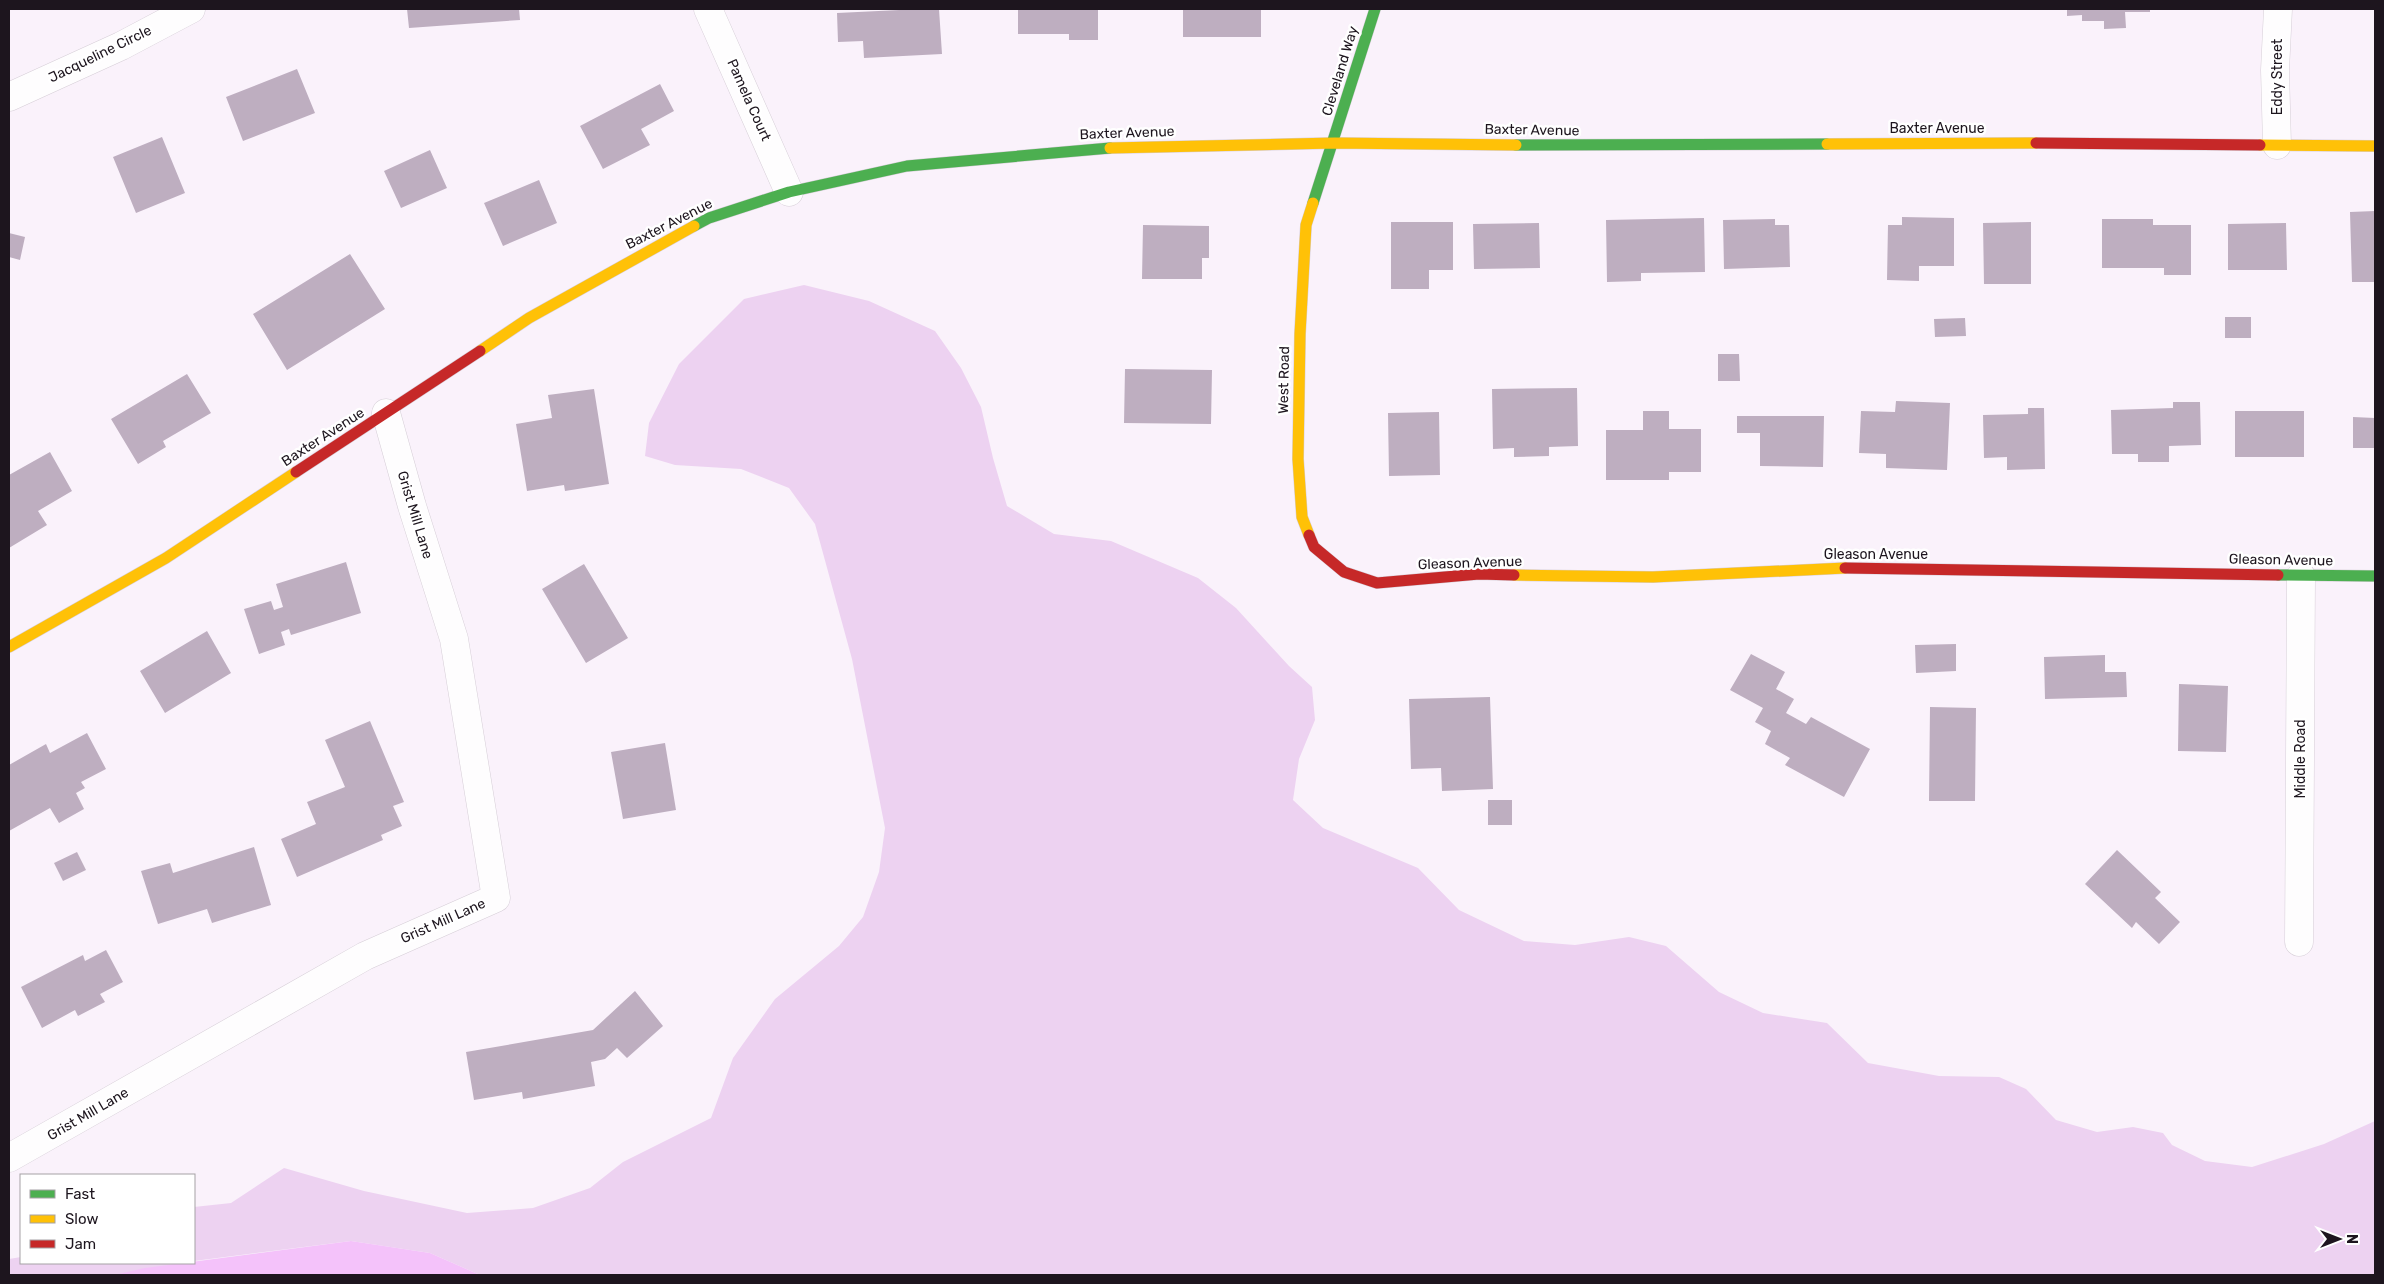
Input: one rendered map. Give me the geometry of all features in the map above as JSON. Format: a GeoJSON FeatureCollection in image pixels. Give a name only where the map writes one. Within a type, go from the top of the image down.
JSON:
{"type":"FeatureCollection","features":[{"type":"Feature","properties":{"kind":"street","name":"Jacqueline Circle"},"geometry":{"type":"LineString","coordinates":[[9,97],[121,46],[191,9]]}},
{"type":"Feature","properties":{"kind":"street","name":"Pamela Court"},"geometry":{"type":"LineString","coordinates":[[708,9],[789,192]]}},
{"type":"Feature","properties":{"kind":"street","name":"Cleveland Way"},"geometry":{"type":"LineString","coordinates":[[1334,143],[1375,9]]}},
{"type":"Feature","properties":{"kind":"street","name":"Eddy Street"},"geometry":{"type":"LineString","coordinates":[[2277,145],[2275,70],[2278,9]]}},
{"type":"Feature","properties":{"kind":"street","name":"Baxter Avenue"},"geometry":{"type":"LineString","coordinates":[[9,647],[166,558],[529,318],[709,218],[789,192],[907,166],[1007,155],[1089,149],[1334,143],[1630,146],[2013,143],[2375,146]]}},
{"type":"Feature","properties":{"kind":"street","name":"West Road"},"geometry":{"type":"LineString","coordinates":[[1334,143],[1306,225],[1300,334],[1298,430],[1302,517],[1314,547],[1344,572],[1377,583]]}},
{"type":"Feature","properties":{"kind":"street","name":"Grist Mill Lane"},"geometry":{"type":"LineString","coordinates":[[9,1158],[365,956],[496,898],[454,639],[412,506],[386,414]]}},
{"type":"Feature","properties":{"kind":"street","name":"Gleason Avenue"},"geometry":{"type":"LineString","coordinates":[[1377,583],[1478,574],[1653,577],[1832,568],[2375,576]]}},
{"type":"Feature","properties":{"kind":"street","name":"Middle Road"},"geometry":{"type":"LineString","coordinates":[[2299,942],[2301,576]]}},
{"type":"Feature","properties":{"kind":"shaded area"},"geometry":{"type":"Polygon","coordinates":[[[804,285],[869,301],[935,331],[961,368],[981,407],[1007,506],[1054,534],[1111,541],[1198,578],[1236,608],[1289,666],[1312,687],[1315,720],[1299,759],[1293,800],[1323,828],[1418,868],[1459,910],[1524,941],[1575,945],[1629,937],[1666,946],[1719,992],[1763,1013],[1827,1023],[1868,1063],[1939,1076],[1999,1077],[2026,1089],[2056,1120],[2097,1132],[2133,1127],[2163,1133],[2172,1145],[2205,1161],[2252,1167],[2324,1144],[2375,1121],[2375,1275],[480,1275],[430,1253],[351,1241],[195,1261],[195,1207],[231,1203],[284,1168],[364,1191],[467,1213],[533,1208],[590,1188],[623,1162],[711,1118],[733,1058],[775,999],[839,946],[863,917],[879,872],[885,828],[852,659],[815,524],[789,488],[741,469],[675,465],[645,456],[649,423],[679,364],[744,299],[804,285]]]}},
{"type":"Feature","properties":{"kind":"shaded area"},"geometry":{"type":"Polygon","coordinates":[[[351,1241],[430,1253],[480,1275],[114,1275],[145,1268],[176,1264],[195,1264],[195,1261],[351,1241]]]}},
{"type":"Feature","properties":{"kind":"shaded area"},"geometry":{"type":"Polygon","coordinates":[[[20,1257],[20,1264],[179,1264],[114,1275],[9,1275],[9,1259],[20,1257]]]}},
{"type":"Feature","properties":{"kind":"building"},"geometry":{"type":"Polygon","coordinates":[[[407,9],[519,9],[520,20],[409,28],[407,9]]]}},
{"type":"Feature","properties":{"kind":"building"},"geometry":{"type":"Polygon","coordinates":[[[939,9],[942,54],[864,58],[863,41],[838,42],[837,13],[939,9]]]}},
{"type":"Feature","properties":{"kind":"building"},"geometry":{"type":"Polygon","coordinates":[[[1018,9],[1098,9],[1098,40],[1069,40],[1069,34],[1018,34],[1018,9]]]}},
{"type":"Feature","properties":{"kind":"building"},"geometry":{"type":"Polygon","coordinates":[[[1183,9],[1261,9],[1261,37],[1183,37],[1183,9]]]}},
{"type":"Feature","properties":{"kind":"building"},"geometry":{"type":"Polygon","coordinates":[[[2067,9],[2150,9],[2150,12],[2125,12],[2126,28],[2104,29],[2104,21],[2082,21],[2082,15],[2067,16],[2067,9]]]}},
{"type":"Feature","properties":{"kind":"building"},"geometry":{"type":"Polygon","coordinates":[[[297,69],[315,113],[243,141],[226,97],[297,69]]]}},
{"type":"Feature","properties":{"kind":"building"},"geometry":{"type":"Polygon","coordinates":[[[660,84],[674,111],[641,129],[650,145],[603,169],[580,126],[660,84]]]}},
{"type":"Feature","properties":{"kind":"building"},"geometry":{"type":"Polygon","coordinates":[[[162,137],[185,193],[136,213],[113,157],[162,137]]]}},
{"type":"Feature","properties":{"kind":"building"},"geometry":{"type":"Polygon","coordinates":[[[430,150],[447,188],[401,208],[384,171],[430,150]]]}},
{"type":"Feature","properties":{"kind":"building"},"geometry":{"type":"Polygon","coordinates":[[[539,180],[557,223],[503,246],[484,203],[539,180]]]}},
{"type":"Feature","properties":{"kind":"building"},"geometry":{"type":"Polygon","coordinates":[[[2375,211],[2375,282],[2352,282],[2350,212],[2375,211]]]}},
{"type":"Feature","properties":{"kind":"building"},"geometry":{"type":"Polygon","coordinates":[[[1902,217],[1954,218],[1954,266],[1919,266],[1919,281],[1887,280],[1888,225],[1902,225],[1902,217]]]}},
{"type":"Feature","properties":{"kind":"building"},"geometry":{"type":"Polygon","coordinates":[[[1704,218],[1705,272],[1641,273],[1641,281],[1607,282],[1606,220],[1704,218]]]}},
{"type":"Feature","properties":{"kind":"building"},"geometry":{"type":"Polygon","coordinates":[[[1775,219],[1775,225],[1789,225],[1790,267],[1724,269],[1723,220],[1775,219]]]}},
{"type":"Feature","properties":{"kind":"building"},"geometry":{"type":"Polygon","coordinates":[[[2102,219],[2153,219],[2153,225],[2191,225],[2191,275],[2164,275],[2164,268],[2102,268],[2102,219]]]}},
{"type":"Feature","properties":{"kind":"building"},"geometry":{"type":"Polygon","coordinates":[[[1391,222],[1453,222],[1453,270],[1429,270],[1429,289],[1391,289],[1391,222]]]}},
{"type":"Feature","properties":{"kind":"building"},"geometry":{"type":"Polygon","coordinates":[[[2031,222],[2031,284],[1984,284],[1983,223],[2031,222]]]}},
{"type":"Feature","properties":{"kind":"building"},"geometry":{"type":"Polygon","coordinates":[[[1539,223],[1540,268],[1474,269],[1473,224],[1539,223]]]}},
{"type":"Feature","properties":{"kind":"building"},"geometry":{"type":"Polygon","coordinates":[[[2286,223],[2287,270],[2228,270],[2228,224],[2286,223]]]}},
{"type":"Feature","properties":{"kind":"building"},"geometry":{"type":"Polygon","coordinates":[[[1143,225],[1209,226],[1209,258],[1202,258],[1202,279],[1142,279],[1143,225]]]}},
{"type":"Feature","properties":{"kind":"building"},"geometry":{"type":"Polygon","coordinates":[[[9,233],[25,237],[20,260],[9,257],[9,233]]]}},
{"type":"Feature","properties":{"kind":"building"},"geometry":{"type":"Polygon","coordinates":[[[350,254],[385,309],[287,370],[253,314],[350,254]]]}},
{"type":"Feature","properties":{"kind":"building"},"geometry":{"type":"Polygon","coordinates":[[[2225,317],[2251,317],[2251,338],[2225,338],[2225,317]]]}},
{"type":"Feature","properties":{"kind":"building"},"geometry":{"type":"Polygon","coordinates":[[[1965,318],[1966,336],[1935,337],[1934,319],[1965,318]]]}},
{"type":"Feature","properties":{"kind":"building"},"geometry":{"type":"Polygon","coordinates":[[[1718,354],[1739,354],[1740,381],[1718,381],[1718,354]]]}},
{"type":"Feature","properties":{"kind":"building"},"geometry":{"type":"Polygon","coordinates":[[[1125,369],[1212,370],[1211,424],[1124,423],[1125,369]]]}},
{"type":"Feature","properties":{"kind":"building"},"geometry":{"type":"Polygon","coordinates":[[[187,374],[211,413],[163,441],[166,447],[138,464],[111,419],[187,374]]]}},
{"type":"Feature","properties":{"kind":"building"},"geometry":{"type":"Polygon","coordinates":[[[1577,388],[1578,446],[1549,447],[1549,456],[1514,457],[1514,448],[1493,449],[1492,389],[1577,388]]]}},
{"type":"Feature","properties":{"kind":"building"},"geometry":{"type":"Polygon","coordinates":[[[594,389],[609,484],[565,491],[564,485],[527,491],[516,424],[552,418],[548,395],[594,389]]]}},
{"type":"Feature","properties":{"kind":"building"},"geometry":{"type":"Polygon","coordinates":[[[1896,401],[1950,403],[1947,470],[1886,468],[1886,454],[1859,453],[1861,411],[1895,412],[1896,401]]]}},
{"type":"Feature","properties":{"kind":"building"},"geometry":{"type":"Polygon","coordinates":[[[2173,402],[2200,402],[2201,445],[2169,446],[2169,462],[2138,462],[2138,454],[2112,454],[2111,410],[2173,408],[2173,402]]]}},
{"type":"Feature","properties":{"kind":"building"},"geometry":{"type":"Polygon","coordinates":[[[2028,408],[2044,408],[2045,469],[2007,470],[2007,457],[1984,458],[1983,415],[2028,414],[2028,408]]]}},
{"type":"Feature","properties":{"kind":"building"},"geometry":{"type":"Polygon","coordinates":[[[1643,411],[1669,411],[1669,429],[1701,429],[1701,472],[1669,472],[1669,480],[1606,480],[1606,430],[1643,430],[1643,411]]]}},
{"type":"Feature","properties":{"kind":"building"},"geometry":{"type":"Polygon","coordinates":[[[2235,411],[2304,411],[2304,457],[2235,457],[2235,411]]]}},
{"type":"Feature","properties":{"kind":"building"},"geometry":{"type":"Polygon","coordinates":[[[1439,412],[1440,475],[1389,476],[1388,413],[1439,412]]]}},
{"type":"Feature","properties":{"kind":"building"},"geometry":{"type":"Polygon","coordinates":[[[1737,416],[1824,416],[1823,467],[1760,466],[1760,433],[1737,433],[1737,416]]]}},
{"type":"Feature","properties":{"kind":"building"},"geometry":{"type":"Polygon","coordinates":[[[2353,417],[2375,418],[2375,448],[2353,448],[2353,417]]]}},
{"type":"Feature","properties":{"kind":"building"},"geometry":{"type":"Polygon","coordinates":[[[50,452],[72,491],[38,511],[47,525],[9,548],[9,475],[50,452]]]}},
{"type":"Feature","properties":{"kind":"building"},"geometry":{"type":"Polygon","coordinates":[[[346,562],[361,613],[291,635],[289,629],[281,632],[285,645],[259,654],[244,609],[271,601],[274,610],[283,607],[276,584],[346,562]]]}},
{"type":"Feature","properties":{"kind":"building"},"geometry":{"type":"Polygon","coordinates":[[[584,564],[628,638],[586,663],[542,589],[584,564]]]}},
{"type":"Feature","properties":{"kind":"building"},"geometry":{"type":"Polygon","coordinates":[[[207,631],[231,673],[165,713],[140,671],[207,631]]]}},
{"type":"Feature","properties":{"kind":"building"},"geometry":{"type":"Polygon","coordinates":[[[1956,644],[1956,671],[1916,673],[1915,645],[1956,644]]]}},
{"type":"Feature","properties":{"kind":"building"},"geometry":{"type":"Polygon","coordinates":[[[1751,654],[1785,672],[1776,689],[1794,699],[1786,713],[1806,724],[1811,717],[1870,749],[1844,797],[1785,765],[1790,758],[1765,744],[1771,731],[1755,722],[1763,708],[1730,690],[1751,654]]]}},
{"type":"Feature","properties":{"kind":"building"},"geometry":{"type":"Polygon","coordinates":[[[2105,655],[2105,672],[2126,672],[2127,697],[2045,699],[2044,657],[2105,655]]]}},
{"type":"Feature","properties":{"kind":"building"},"geometry":{"type":"Polygon","coordinates":[[[2179,684],[2228,686],[2226,752],[2178,751],[2179,684]]]}},
{"type":"Feature","properties":{"kind":"building"},"geometry":{"type":"Polygon","coordinates":[[[1490,697],[1493,789],[1442,791],[1441,768],[1411,769],[1409,699],[1490,697]]]}},
{"type":"Feature","properties":{"kind":"building"},"geometry":{"type":"Polygon","coordinates":[[[1930,707],[1976,708],[1975,801],[1929,801],[1930,707]]]}},
{"type":"Feature","properties":{"kind":"building"},"geometry":{"type":"Polygon","coordinates":[[[370,721],[404,802],[393,806],[402,826],[381,835],[383,840],[297,877],[281,839],[316,824],[307,802],[345,787],[325,740],[370,721]]]}},
{"type":"Feature","properties":{"kind":"building"},"geometry":{"type":"Polygon","coordinates":[[[87,733],[106,769],[81,782],[85,788],[76,793],[84,809],[59,823],[50,808],[9,831],[9,765],[46,744],[50,753],[87,733]]]}},
{"type":"Feature","properties":{"kind":"building"},"geometry":{"type":"Polygon","coordinates":[[[665,743],[676,810],[623,819],[611,752],[665,743]]]}},
{"type":"Feature","properties":{"kind":"building"},"geometry":{"type":"Polygon","coordinates":[[[1488,800],[1512,800],[1512,825],[1488,825],[1488,800]]]}},
{"type":"Feature","properties":{"kind":"building"},"geometry":{"type":"Polygon","coordinates":[[[254,847],[271,905],[212,923],[207,909],[158,924],[141,871],[170,863],[173,873],[254,847]]]}},
{"type":"Feature","properties":{"kind":"building"},"geometry":{"type":"Polygon","coordinates":[[[2117,850],[2161,892],[2155,898],[2180,922],[2159,944],[2136,922],[2132,928],[2085,884],[2117,850]]]}},
{"type":"Feature","properties":{"kind":"building"},"geometry":{"type":"Polygon","coordinates":[[[77,852],[86,870],[63,881],[54,863],[77,852]]]}},
{"type":"Feature","properties":{"kind":"building"},"geometry":{"type":"Polygon","coordinates":[[[106,950],[123,982],[100,994],[105,1002],[78,1016],[75,1010],[42,1028],[21,987],[83,955],[85,961],[106,950]]]}},
{"type":"Feature","properties":{"kind":"building"},"geometry":{"type":"Polygon","coordinates":[[[635,991],[663,1026],[627,1058],[617,1048],[605,1059],[591,1062],[595,1086],[523,1099],[522,1092],[474,1100],[466,1052],[593,1030],[635,991]]]}},
{"type":"Feature","properties":{"kind":"traffic: fast"},"geometry":{"type":"LineString","coordinates":[[1313,203],[1375,9]]}},
{"type":"Feature","properties":{"kind":"traffic: fast"},"geometry":{"type":"LineString","coordinates":[[1516,145],[1827,144]]}},
{"type":"Feature","properties":{"kind":"traffic: fast"},"geometry":{"type":"LineString","coordinates":[[694,226],[709,218],[789,192],[907,166],[1110,148]]}},
{"type":"Feature","properties":{"kind":"traffic: fast"},"geometry":{"type":"LineString","coordinates":[[2278,575],[2375,576]]}},
{"type":"Feature","properties":{"kind":"traffic: slow"},"geometry":{"type":"LineString","coordinates":[[1110,148],[1334,143],[1516,145]]}},
{"type":"Feature","properties":{"kind":"traffic: slow"},"geometry":{"type":"LineString","coordinates":[[1827,144],[2036,143]]}},
{"type":"Feature","properties":{"kind":"traffic: slow"},"geometry":{"type":"LineString","coordinates":[[2260,145],[2375,146]]}},
{"type":"Feature","properties":{"kind":"traffic: slow"},"geometry":{"type":"LineString","coordinates":[[1309,535],[1302,517],[1298,459],[1300,334],[1306,225],[1313,203]]}},
{"type":"Feature","properties":{"kind":"traffic: slow"},"geometry":{"type":"LineString","coordinates":[[480,351],[529,318],[694,226]]}},
{"type":"Feature","properties":{"kind":"traffic: slow"},"geometry":{"type":"LineString","coordinates":[[9,647],[166,558],[296,472]]}},
{"type":"Feature","properties":{"kind":"traffic: slow"},"geometry":{"type":"LineString","coordinates":[[1514,575],[1653,577],[1845,568]]}},
{"type":"Feature","properties":{"kind":"traffic: jam"},"geometry":{"type":"LineString","coordinates":[[2036,143],[2260,145]]}},
{"type":"Feature","properties":{"kind":"traffic: jam"},"geometry":{"type":"LineString","coordinates":[[296,472],[480,351]]}},
{"type":"Feature","properties":{"kind":"traffic: jam"},"geometry":{"type":"LineString","coordinates":[[1309,535],[1314,547],[1344,572],[1377,583],[1479,574],[1514,575]]}},
{"type":"Feature","properties":{"kind":"traffic: jam"},"geometry":{"type":"LineString","coordinates":[[1845,568],[2278,575]]}}]}
